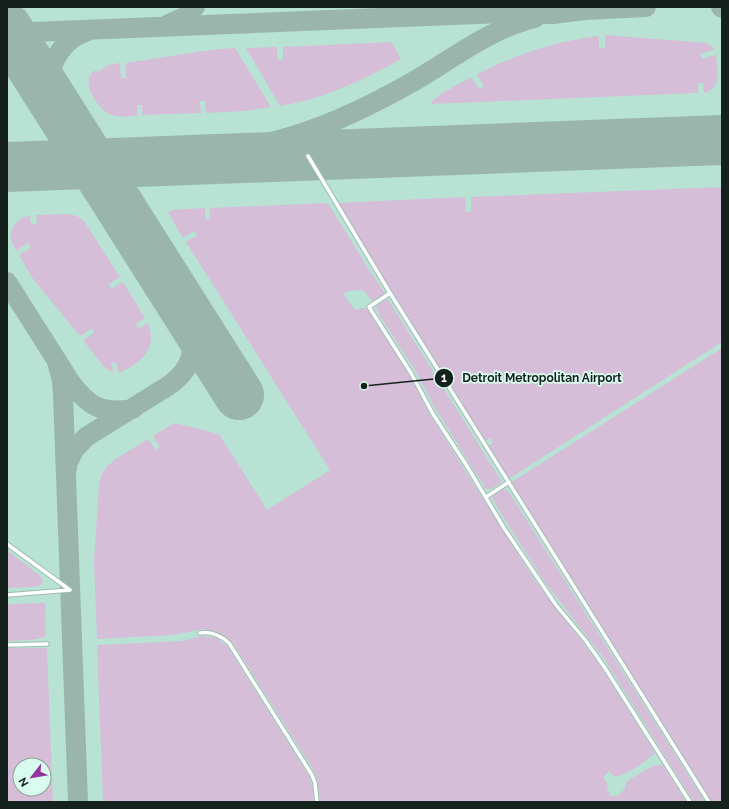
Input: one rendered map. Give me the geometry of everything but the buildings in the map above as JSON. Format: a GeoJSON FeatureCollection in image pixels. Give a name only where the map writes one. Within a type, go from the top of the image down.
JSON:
{"type":"FeatureCollection","features":[{"type":"Feature","properties":{"kind":"lane"},"geometry":{"type":"LineString","coordinates":[[308,156],[390,293],[709,802]]}},
{"type":"Feature","properties":{"kind":"lane"},"geometry":{"type":"LineString","coordinates":[[390,293],[369,307],[411,373],[433,414],[552,600],[586,641],[605,668],[690,802]]}},
{"type":"Feature","properties":{"kind":"lane"},"geometry":{"type":"LineString","coordinates":[[486,497],[509,482]]}},
{"type":"Feature","properties":{"kind":"lane"},"geometry":{"type":"LineString","coordinates":[[7,544],[70,590],[7,595]]}},
{"type":"Feature","properties":{"kind":"lane"},"geometry":{"type":"LineString","coordinates":[[200,633],[212,633],[222,636],[229,643],[312,775],[315,783],[317,802]]}},
{"type":"Feature","properties":{"kind":"lane"},"geometry":{"type":"LineString","coordinates":[[7,645],[48,644]]}},
{"type":"Feature","properties":{"kind":"shaded area"},"geometry":{"type":"Polygon","coordinates":[[[7,7],[722,7],[722,802],[7,802],[7,7]]]}},
{"type":"Feature","properties":{"kind":"shaded area"},"geometry":{"type":"Polygon","coordinates":[[[605,35],[707,43],[715,49],[700,54],[702,59],[716,55],[718,78],[716,83],[710,91],[704,93],[703,83],[698,83],[698,93],[431,104],[437,97],[471,77],[479,89],[484,86],[477,74],[521,55],[567,41],[599,36],[599,48],[605,48],[605,35]]]}},
{"type":"Feature","properties":{"kind":"shaded area"},"geometry":{"type":"Polygon","coordinates":[[[391,42],[401,59],[343,88],[312,99],[280,106],[246,48],[277,47],[277,60],[283,60],[283,47],[391,42]]]}},
{"type":"Feature","properties":{"kind":"shaded area"},"geometry":{"type":"Polygon","coordinates":[[[235,48],[271,107],[245,111],[206,113],[205,101],[200,101],[201,113],[142,115],[142,105],[137,105],[137,116],[115,116],[104,111],[91,93],[89,80],[91,74],[96,70],[98,72],[108,65],[120,63],[121,78],[126,78],[126,63],[209,50],[235,48]]]}},
{"type":"Feature","properties":{"kind":"shaded area"},"geometry":{"type":"Polygon","coordinates":[[[722,187],[722,342],[510,478],[506,478],[487,448],[493,442],[490,438],[483,442],[377,270],[378,268],[338,203],[465,197],[466,212],[471,211],[471,197],[722,187]]]}},
{"type":"Feature","properties":{"kind":"shaded area"},"geometry":{"type":"Polygon","coordinates":[[[328,203],[385,294],[371,300],[363,290],[348,291],[343,294],[355,310],[362,308],[367,309],[409,375],[428,412],[533,578],[599,664],[655,753],[631,771],[614,777],[609,771],[603,777],[608,784],[607,788],[611,797],[618,795],[624,790],[627,781],[652,766],[663,765],[686,802],[320,802],[317,778],[313,769],[233,643],[223,635],[202,629],[173,635],[97,639],[94,561],[99,484],[102,473],[114,460],[148,439],[156,450],[160,447],[153,436],[174,423],[219,434],[267,510],[330,470],[186,242],[197,235],[194,231],[183,238],[168,212],[171,210],[205,208],[205,220],[210,219],[210,208],[328,203]]]}},
{"type":"Feature","properties":{"kind":"shaded area"},"geometry":{"type":"Polygon","coordinates":[[[67,214],[77,216],[84,221],[120,277],[109,284],[111,289],[123,282],[145,318],[136,324],[138,329],[148,323],[151,332],[151,340],[146,354],[134,365],[119,373],[116,362],[111,363],[114,373],[104,367],[83,340],[94,333],[92,328],[80,336],[33,279],[19,255],[31,248],[28,243],[16,251],[11,238],[13,226],[26,216],[30,216],[31,224],[37,224],[36,215],[67,214]]]}},
{"type":"Feature","properties":{"kind":"shaded area"},"geometry":{"type":"Polygon","coordinates":[[[388,299],[502,482],[494,487],[486,489],[435,408],[415,370],[380,316],[376,308],[377,305],[388,299]]]}},
{"type":"Feature","properties":{"kind":"shaded area"},"geometry":{"type":"Polygon","coordinates":[[[722,348],[722,802],[711,802],[513,488],[512,482],[722,348]]]}},
{"type":"Feature","properties":{"kind":"shaded area"},"geometry":{"type":"Polygon","coordinates":[[[503,488],[509,492],[705,802],[694,802],[603,657],[544,581],[495,504],[492,496],[503,488]]]}},
{"type":"Feature","properties":{"kind":"shaded area"},"geometry":{"type":"Polygon","coordinates":[[[7,550],[40,576],[43,581],[42,584],[36,587],[7,588],[7,550]]]}},
{"type":"Feature","properties":{"kind":"shaded area"},"geometry":{"type":"Polygon","coordinates":[[[45,603],[46,637],[30,640],[7,641],[7,604],[45,603]]]}},
{"type":"Feature","properties":{"kind":"shaded area"},"geometry":{"type":"Polygon","coordinates":[[[202,636],[216,638],[227,646],[309,776],[313,790],[313,802],[103,802],[97,645],[182,641],[202,636]]]}},
{"type":"Feature","properties":{"kind":"shaded area"},"geometry":{"type":"Polygon","coordinates":[[[7,648],[47,648],[51,757],[12,757],[12,797],[52,797],[52,776],[53,802],[7,802],[7,648]]]}},
{"type":"Feature","properties":{"kind":"taxiway"},"geometry":{"type":"LineString","coordinates":[[167,25],[185,17],[195,7]]}},
{"type":"Feature","properties":{"kind":"taxiway"},"geometry":{"type":"LineString","coordinates":[[7,33],[503,13],[553,14],[584,10],[646,7]]}},
{"type":"Feature","properties":{"kind":"taxiway"},"geometry":{"type":"LineString","coordinates":[[184,161],[273,142],[330,123],[396,91],[485,38],[518,23],[535,18]]}},
{"type":"Feature","properties":{"kind":"taxiway"},"geometry":{"type":"LineString","coordinates":[[61,114],[51,85],[52,67],[55,59],[65,45],[80,34],[88,31]]}},
{"type":"Feature","properties":{"kind":"taxiway"},"geometry":{"type":"LineString","coordinates":[[73,133],[92,152],[118,163]]}},
{"type":"Feature","properties":{"kind":"taxiway"},"geometry":{"type":"LineString","coordinates":[[696,140],[712,137],[722,133]]}},
{"type":"Feature","properties":{"kind":"taxiway"},"geometry":{"type":"LineString","coordinates":[[7,159],[56,165]]}},
{"type":"Feature","properties":{"kind":"taxiway"},"geometry":{"type":"LineString","coordinates":[[7,282],[71,383],[84,398],[97,407],[105,409],[133,409]]}},
{"type":"Feature","properties":{"kind":"taxiway"},"geometry":{"type":"LineString","coordinates":[[67,469],[67,464],[74,450],[86,437],[168,386],[185,370],[190,361],[192,352],[191,332],[185,309]]}},
{"type":"Feature","properties":{"kind":"taxiway"},"geometry":{"type":"LineString","coordinates":[[57,362],[62,380],[63,395],[78,802]]}},
{"type":"Feature","properties":{"kind":"runway"},"geometry":{"type":"LineString","coordinates":[[7,28],[239,395]]}},
{"type":"Feature","properties":{"kind":"runway"},"geometry":{"type":"LineString","coordinates":[[7,167],[722,140]]}},
{"type":"Feature","properties":{"kind":"place","name":"Detroit Metropolitan Airport"},"geometry":{"type":"Point","coordinates":[364,386]}}]}
